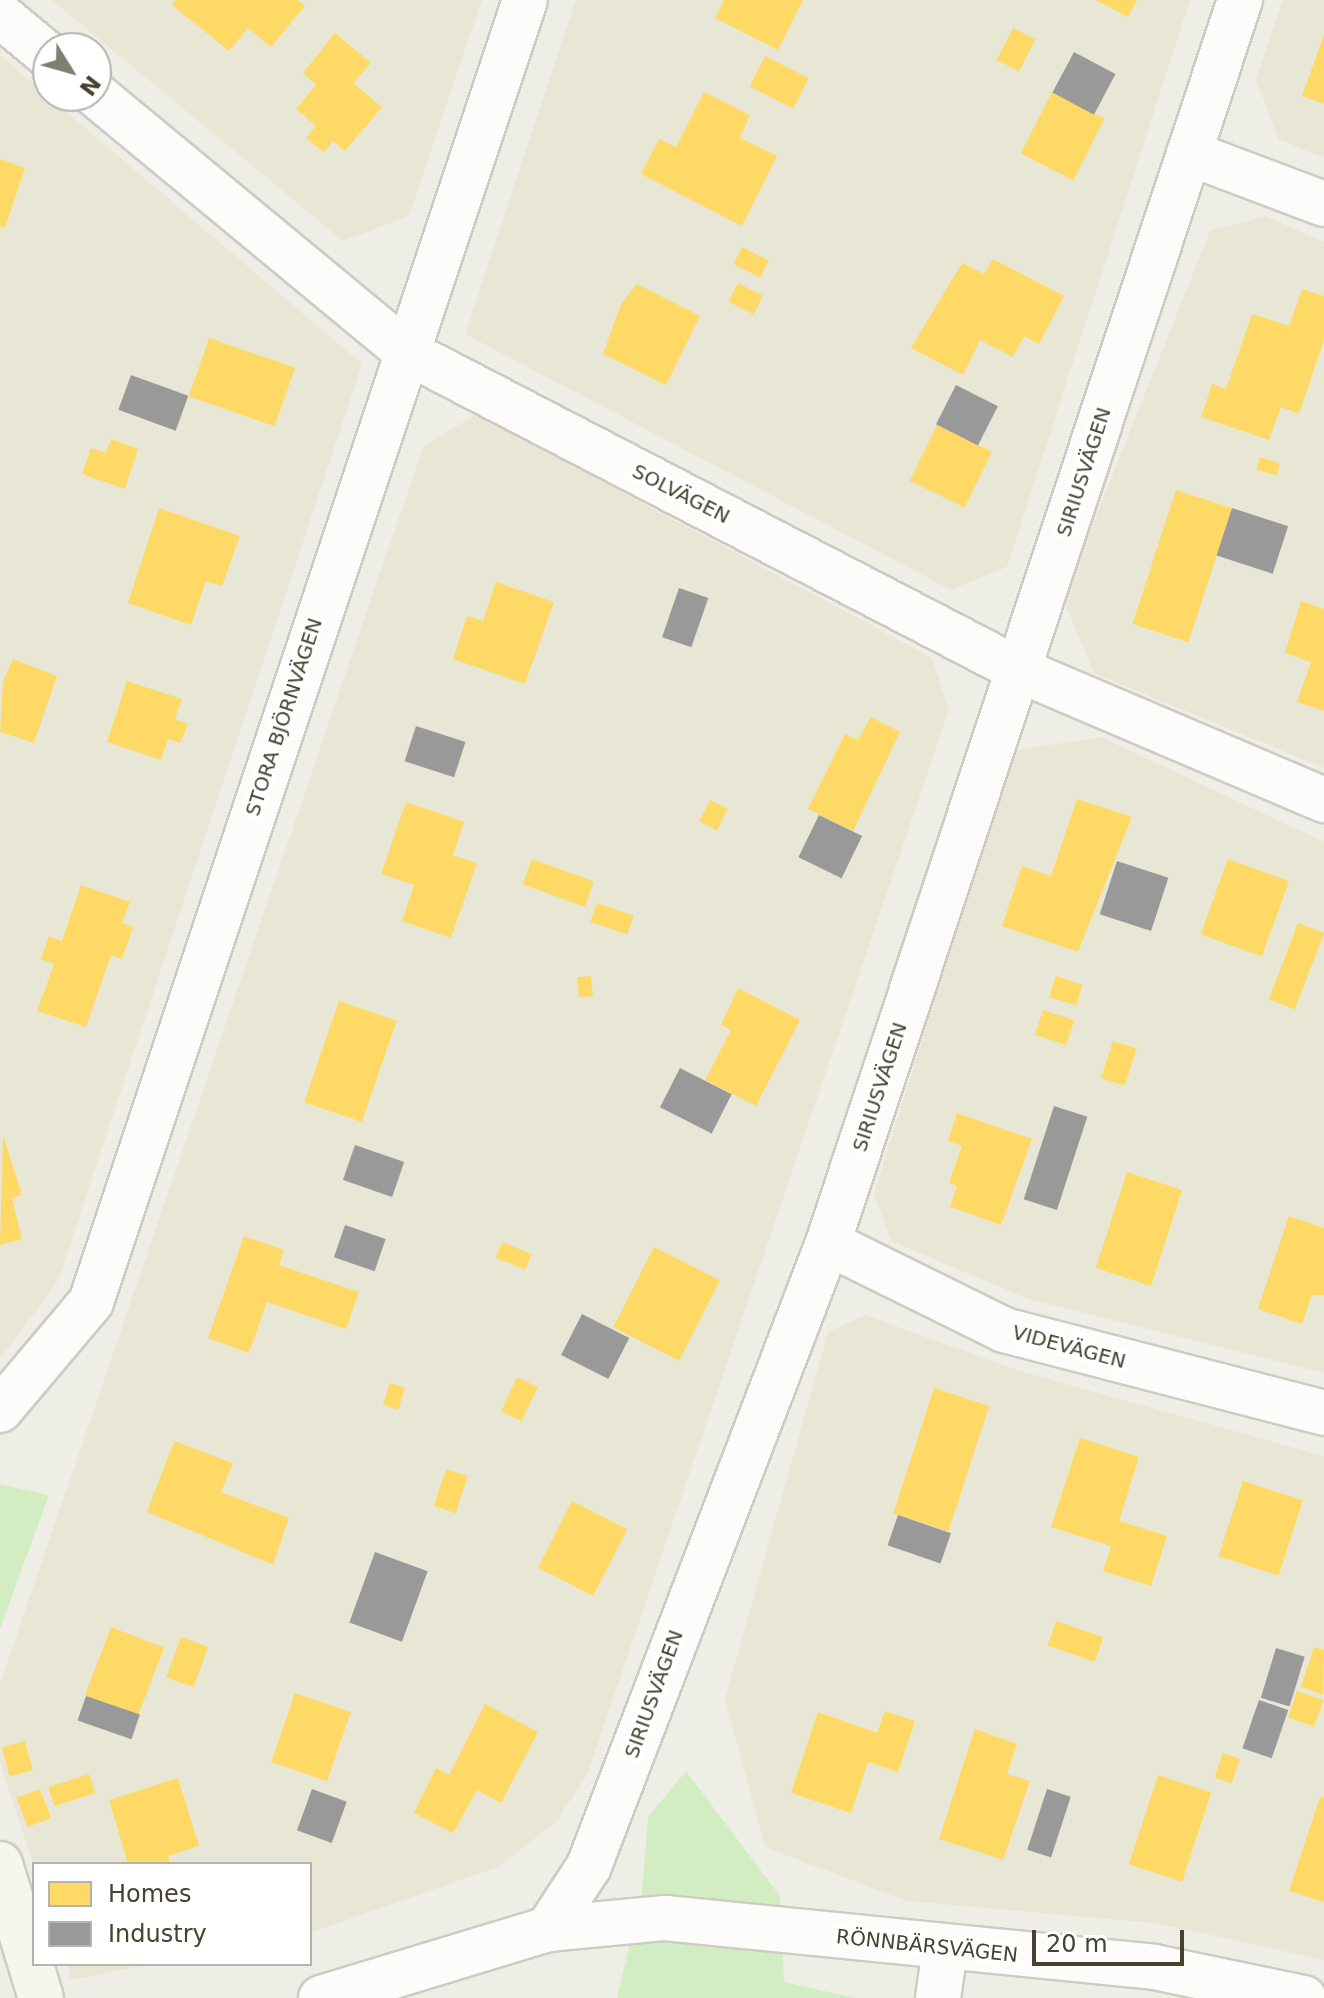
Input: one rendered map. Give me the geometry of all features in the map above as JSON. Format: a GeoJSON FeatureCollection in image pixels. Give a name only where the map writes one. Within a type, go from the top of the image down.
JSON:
{"type":"FeatureCollection","features":[{"type":"Feature","properties":{"kind":"main road"},"geometry":{"type":"LineString","coordinates":[[0,1864],[41,1998]]}},
{"type":"Feature","properties":{"kind":"street","name":"STORA BJÖRNVÄGEN"},"geometry":{"type":"LineString","coordinates":[[0,1410],[91,1302],[405,351],[525,0]]}},
{"type":"Feature","properties":{"kind":"street","name":"SIRIUSVÄGEN"},"geometry":{"type":"LineString","coordinates":[[548,1929],[589,1866],[828,1243],[1240,0]]}},
{"type":"Feature","properties":{"kind":"street"},"geometry":{"type":"LineString","coordinates":[[0,15],[32,42]]}},
{"type":"Feature","properties":{"kind":"street","name":"SOLVÄGEN"},"geometry":{"type":"LineString","coordinates":[[112,108],[405,351],[1019,670],[1324,800]]}},
{"type":"Feature","properties":{"kind":"street"},"geometry":{"type":"LineString","coordinates":[[1189,153],[1324,204]]}},
{"type":"Feature","properties":{"kind":"street","name":"VIDEVÄGEN"},"geometry":{"type":"LineString","coordinates":[[828,1243],[1004,1330],[1324,1413]]}},
{"type":"Feature","properties":{"kind":"street","name":"RÖNNBÄRSVÄGEN"},"geometry":{"type":"LineString","coordinates":[[548,1929],[665,1918],[945,1949],[1154,1967],[1304,1998]]}},
{"type":"Feature","properties":{"kind":"street"},"geometry":{"type":"LineString","coordinates":[[321,1998],[548,1929]]}},
{"type":"Feature","properties":{"kind":"street"},"geometry":{"type":"LineString","coordinates":[[938,1998],[945,1949]]}},
{"type":"Feature","properties":{"kind":"shaded area"},"geometry":{"type":"Polygon","coordinates":[[[52,0],[482,0],[409,216],[343,241],[112,50],[112,32],[91,32],[52,0]]]}},
{"type":"Feature","properties":{"kind":"shaded area"},"geometry":{"type":"Polygon","coordinates":[[[576,0],[1190,0],[1007,567],[951,590],[465,334],[576,0]]]}},
{"type":"Feature","properties":{"kind":"shaded area"},"geometry":{"type":"Polygon","coordinates":[[[1283,0],[1324,0],[1324,158],[1278,139],[1256,79],[1283,0]]]}},
{"type":"Feature","properties":{"kind":"shaded area"},"geometry":{"type":"Polygon","coordinates":[[[0,55],[32,82],[32,112],[67,112],[362,364],[58,1281],[0,1359],[0,55]]]}},
{"type":"Feature","properties":{"kind":"shaded area"},"geometry":{"type":"Polygon","coordinates":[[[1265,216],[1324,242],[1324,768],[1094,673],[1063,599],[1210,231],[1265,216]]]}},
{"type":"Feature","properties":{"kind":"shaded area"},"geometry":{"type":"Polygon","coordinates":[[[476,414],[932,658],[949,710],[587,1775],[556,1822],[498,1867],[312,1932],[312,1862],[32,1862],[0,1763],[0,1684],[423,447],[476,414]]]}},
{"type":"Feature","properties":{"kind":"shaded area"},"geometry":{"type":"Polygon","coordinates":[[[1101,737],[1324,842],[1324,1373],[1028,1299],[891,1241],[874,1194],[1012,751],[1101,737]]]}},
{"type":"Feature","properties":{"kind":"shaded area"},"geometry":{"type":"Polygon","coordinates":[[[865,1315],[1020,1371],[1324,1456],[1324,1960],[1155,1923],[907,1901],[765,1847],[725,1699],[828,1332],[865,1315]]]}},
{"type":"Feature","properties":{"kind":"shaded area"},"geometry":{"type":"Polygon","coordinates":[[[67,1966],[143,1966],[71,1980],[67,1966]]]}},
{"type":"Feature","properties":{"kind":"green space"},"geometry":{"type":"Polygon","coordinates":[[[0,1484],[49,1495],[0,1629],[0,1484]]]}},
{"type":"Feature","properties":{"kind":"green space"},"geometry":{"type":"Polygon","coordinates":[[[686,1771],[780,1896],[784,1982],[856,1998],[617,1998],[642,1892],[648,1817],[686,1771]]]}},
{"type":"Feature","properties":{"kind":"building: Homes"},"geometry":{"type":"Polygon","coordinates":[[[176,0],[298,0],[305,6],[271,47],[248,28],[229,51],[172,5],[176,0]]]}},
{"type":"Feature","properties":{"kind":"building: Homes"},"geometry":{"type":"Polygon","coordinates":[[[724,0],[803,0],[778,50],[715,18],[724,0]]]}},
{"type":"Feature","properties":{"kind":"building: Homes"},"geometry":{"type":"Polygon","coordinates":[[[1095,0],[1137,0],[1128,17],[1095,0]]]}},
{"type":"Feature","properties":{"kind":"building: Homes"},"geometry":{"type":"Polygon","coordinates":[[[1013,28],[1035,39],[1019,71],[997,60],[1013,28]]]}},
{"type":"Feature","properties":{"kind":"building: Homes"},"geometry":{"type":"Polygon","coordinates":[[[335,33],[371,63],[353,83],[382,107],[345,151],[333,141],[324,152],[306,138],[316,126],[296,109],[316,85],[303,73],[335,33]]]}},
{"type":"Feature","properties":{"kind":"building: Homes"},"geometry":{"type":"Polygon","coordinates":[[[1324,35],[1324,104],[1302,96],[1324,35]]]}},
{"type":"Feature","properties":{"kind":"building: Homes"},"geometry":{"type":"Polygon","coordinates":[[[765,56],[809,78],[793,109],[750,86],[765,56]]]}},
{"type":"Feature","properties":{"kind":"building: Homes"},"geometry":{"type":"Polygon","coordinates":[[[704,92],[750,115],[740,138],[777,156],[742,226],[641,174],[659,139],[676,147],[704,92]]]}},
{"type":"Feature","properties":{"kind":"building: Homes"},"geometry":{"type":"Polygon","coordinates":[[[1052,92],[1105,119],[1073,180],[1021,153],[1052,92]]]}},
{"type":"Feature","properties":{"kind":"building: Homes"},"geometry":{"type":"Polygon","coordinates":[[[0,159],[25,168],[5,228],[0,227],[0,159]]]}},
{"type":"Feature","properties":{"kind":"building: Homes"},"geometry":{"type":"Polygon","coordinates":[[[742,247],[769,261],[760,278],[733,264],[742,247]]]}},
{"type":"Feature","properties":{"kind":"building: Homes"},"geometry":{"type":"Polygon","coordinates":[[[993,259],[1064,296],[1039,344],[1024,336],[1013,357],[980,340],[963,375],[911,348],[962,263],[984,274],[993,259]]]}},
{"type":"Feature","properties":{"kind":"building: Homes"},"geometry":{"type":"Polygon","coordinates":[[[738,283],[763,296],[753,314],[728,302],[738,283]]]}},
{"type":"Feature","properties":{"kind":"building: Homes"},"geometry":{"type":"Polygon","coordinates":[[[637,284],[700,316],[666,385],[603,354],[621,304],[637,284]]]}},
{"type":"Feature","properties":{"kind":"building: Homes"},"geometry":{"type":"Polygon","coordinates":[[[1302,289],[1324,296],[1324,340],[1299,414],[1281,407],[1269,440],[1201,417],[1212,384],[1226,389],[1252,314],[1289,326],[1302,289]]]}},
{"type":"Feature","properties":{"kind":"building: Homes"},"geometry":{"type":"Polygon","coordinates":[[[209,338],[295,368],[275,426],[189,397],[209,338]]]}},
{"type":"Feature","properties":{"kind":"building: Homes"},"geometry":{"type":"Polygon","coordinates":[[[937,425],[992,452],[965,507],[910,481],[937,425]]]}},
{"type":"Feature","properties":{"kind":"building: Homes"},"geometry":{"type":"Polygon","coordinates":[[[111,439],[138,449],[125,489],[82,474],[91,448],[106,453],[111,439]]]}},
{"type":"Feature","properties":{"kind":"building: Homes"},"geometry":{"type":"Polygon","coordinates":[[[1260,457],[1280,463],[1276,476],[1256,469],[1260,457]]]}},
{"type":"Feature","properties":{"kind":"building: Homes"},"geometry":{"type":"Polygon","coordinates":[[[1176,490],[1232,508],[1189,642],[1132,624],[1176,490]]]}},
{"type":"Feature","properties":{"kind":"building: Homes"},"geometry":{"type":"Polygon","coordinates":[[[159,508],[240,536],[222,586],[206,581],[191,625],[128,603],[159,508]]]}},
{"type":"Feature","properties":{"kind":"building: Homes"},"geometry":{"type":"Polygon","coordinates":[[[496,582],[554,602],[525,684],[453,659],[467,616],[483,621],[496,582]]]}},
{"type":"Feature","properties":{"kind":"building: Homes"},"geometry":{"type":"Polygon","coordinates":[[[1301,601],[1324,609],[1324,711],[1297,702],[1311,662],[1285,653],[1301,601]]]}},
{"type":"Feature","properties":{"kind":"building: Homes"},"geometry":{"type":"Polygon","coordinates":[[[13,659],[57,676],[34,743],[0,732],[3,681],[13,659]]]}},
{"type":"Feature","properties":{"kind":"building: Homes"},"geometry":{"type":"Polygon","coordinates":[[[127,681],[182,699],[175,719],[188,724],[180,743],[168,739],[161,760],[107,742],[127,681]]]}},
{"type":"Feature","properties":{"kind":"building: Homes"},"geometry":{"type":"Polygon","coordinates":[[[871,717],[900,732],[853,831],[808,809],[845,734],[858,740],[871,717]]]}},
{"type":"Feature","properties":{"kind":"building: Homes"},"geometry":{"type":"Polygon","coordinates":[[[1077,799],[1132,817],[1078,952],[1002,926],[1022,866],[1051,876],[1077,799]]]}},
{"type":"Feature","properties":{"kind":"building: Homes"},"geometry":{"type":"Polygon","coordinates":[[[710,800],[728,809],[717,830],[699,821],[710,800]]]}},
{"type":"Feature","properties":{"kind":"building: Homes"},"geometry":{"type":"Polygon","coordinates":[[[406,802],[464,822],[453,855],[477,863],[451,938],[402,921],[414,885],[381,874],[406,802]]]}},
{"type":"Feature","properties":{"kind":"building: Homes"},"geometry":{"type":"Polygon","coordinates":[[[532,859],[594,882],[585,907],[523,884],[532,859]]]}},
{"type":"Feature","properties":{"kind":"building: Homes"},"geometry":{"type":"Polygon","coordinates":[[[1228,859],[1289,881],[1262,956],[1201,934],[1228,859]]]}},
{"type":"Feature","properties":{"kind":"building: Homes"},"geometry":{"type":"Polygon","coordinates":[[[81,885],[130,902],[122,923],[133,927],[122,959],[111,955],[86,1027],[37,1011],[54,964],[41,959],[49,936],[62,941],[81,885]]]}},
{"type":"Feature","properties":{"kind":"building: Homes"},"geometry":{"type":"Polygon","coordinates":[[[597,903],[634,916],[627,935],[590,922],[597,903]]]}},
{"type":"Feature","properties":{"kind":"building: Homes"},"geometry":{"type":"Polygon","coordinates":[[[1298,923],[1324,933],[1295,1010],[1269,1000],[1298,923]]]}},
{"type":"Feature","properties":{"kind":"building: Homes"},"geometry":{"type":"Polygon","coordinates":[[[591,976],[593,996],[579,997],[577,977],[591,976]]]}},
{"type":"Feature","properties":{"kind":"building: Homes"},"geometry":{"type":"Polygon","coordinates":[[[1056,976],[1083,985],[1076,1006],[1049,997],[1056,976]]]}},
{"type":"Feature","properties":{"kind":"building: Homes"},"geometry":{"type":"Polygon","coordinates":[[[738,988],[800,1020],[756,1106],[705,1080],[731,1030],[721,1025],[738,988]]]}},
{"type":"Feature","properties":{"kind":"building: Homes"},"geometry":{"type":"Polygon","coordinates":[[[339,1001],[397,1021],[362,1122],[304,1102],[339,1001]]]}},
{"type":"Feature","properties":{"kind":"building: Homes"},"geometry":{"type":"Polygon","coordinates":[[[1043,1010],[1074,1020],[1066,1045],[1035,1035],[1043,1010]]]}},
{"type":"Feature","properties":{"kind":"building: Homes"},"geometry":{"type":"Polygon","coordinates":[[[1113,1041],[1137,1049],[1125,1086],[1101,1078],[1113,1041]]]}},
{"type":"Feature","properties":{"kind":"building: Homes"},"geometry":{"type":"Polygon","coordinates":[[[957,1113],[1032,1139],[1001,1225],[950,1207],[957,1186],[949,1183],[962,1146],[948,1141],[957,1113]]]}},
{"type":"Feature","properties":{"kind":"building: Homes"},"geometry":{"type":"Polygon","coordinates":[[[3,1135],[22,1195],[12,1198],[22,1239],[0,1245],[3,1135]]]}},
{"type":"Feature","properties":{"kind":"building: Homes"},"geometry":{"type":"Polygon","coordinates":[[[1127,1172],[1182,1190],[1151,1286],[1096,1268],[1127,1172]]]}},
{"type":"Feature","properties":{"kind":"building: Homes"},"geometry":{"type":"Polygon","coordinates":[[[1289,1216],[1324,1228],[1324,1295],[1312,1295],[1302,1324],[1258,1309],[1289,1216]]]}},
{"type":"Feature","properties":{"kind":"building: Homes"},"geometry":{"type":"Polygon","coordinates":[[[244,1236],[284,1250],[279,1265],[359,1292],[346,1329],[267,1302],[249,1353],[208,1338],[244,1236]]]}},
{"type":"Feature","properties":{"kind":"building: Homes"},"geometry":{"type":"Polygon","coordinates":[[[502,1242],[532,1254],[525,1270],[496,1258],[502,1242]]]}},
{"type":"Feature","properties":{"kind":"building: Homes"},"geometry":{"type":"Polygon","coordinates":[[[654,1247],[720,1281],[679,1361],[613,1327],[654,1247]]]}},
{"type":"Feature","properties":{"kind":"building: Homes"},"geometry":{"type":"Polygon","coordinates":[[[517,1377],[538,1387],[522,1421],[501,1411],[517,1377]]]}},
{"type":"Feature","properties":{"kind":"building: Homes"},"geometry":{"type":"Polygon","coordinates":[[[390,1383],[405,1388],[398,1410],[383,1405],[390,1383]]]}},
{"type":"Feature","properties":{"kind":"building: Homes"},"geometry":{"type":"Polygon","coordinates":[[[934,1388],[989,1406],[948,1531],[893,1514],[934,1388]]]}},
{"type":"Feature","properties":{"kind":"building: Homes"},"geometry":{"type":"Polygon","coordinates":[[[1080,1438],[1139,1457],[1119,1521],[1167,1536],[1151,1586],[1103,1571],[1111,1546],[1051,1527],[1080,1438]]]}},
{"type":"Feature","properties":{"kind":"building: Homes"},"geometry":{"type":"Polygon","coordinates":[[[174,1441],[233,1463],[221,1492],[289,1518],[273,1565],[147,1512],[174,1441]]]}},
{"type":"Feature","properties":{"kind":"building: Homes"},"geometry":{"type":"Polygon","coordinates":[[[446,1469],[468,1476],[456,1513],[434,1506],[446,1469]]]}},
{"type":"Feature","properties":{"kind":"building: Homes"},"geometry":{"type":"Polygon","coordinates":[[[1243,1481],[1303,1500],[1279,1576],[1219,1556],[1243,1481]]]}},
{"type":"Feature","properties":{"kind":"building: Homes"},"geometry":{"type":"Polygon","coordinates":[[[572,1501],[627,1529],[593,1596],[538,1568],[572,1501]]]}},
{"type":"Feature","properties":{"kind":"building: Homes"},"geometry":{"type":"Polygon","coordinates":[[[1056,1621],[1103,1637],[1095,1662],[1048,1646],[1056,1621]]]}},
{"type":"Feature","properties":{"kind":"building: Homes"},"geometry":{"type":"Polygon","coordinates":[[[111,1627],[164,1647],[138,1716],[85,1695],[111,1627]]]}},
{"type":"Feature","properties":{"kind":"building: Homes"},"geometry":{"type":"Polygon","coordinates":[[[181,1637],[208,1647],[194,1687],[166,1677],[181,1637]]]}},
{"type":"Feature","properties":{"kind":"building: Homes"},"geometry":{"type":"Polygon","coordinates":[[[1314,1647],[1324,1650],[1323,1695],[1301,1687],[1314,1647]]]}},
{"type":"Feature","properties":{"kind":"building: Homes"},"geometry":{"type":"Polygon","coordinates":[[[1297,1691],[1323,1700],[1314,1727],[1288,1717],[1297,1691]]]}},
{"type":"Feature","properties":{"kind":"building: Homes"},"geometry":{"type":"Polygon","coordinates":[[[295,1693],[351,1712],[327,1781],[271,1762],[295,1693]]]}},
{"type":"Feature","properties":{"kind":"building: Homes"},"geometry":{"type":"Polygon","coordinates":[[[485,1704],[538,1732],[501,1803],[477,1790],[453,1833],[414,1813],[436,1768],[449,1775],[485,1704]]]}},
{"type":"Feature","properties":{"kind":"building: Homes"},"geometry":{"type":"Polygon","coordinates":[[[885,1711],[915,1721],[898,1772],[868,1762],[851,1813],[791,1793],[818,1712],[877,1733],[885,1711]]]}},
{"type":"Feature","properties":{"kind":"building: Homes"},"geometry":{"type":"Polygon","coordinates":[[[975,1729],[1017,1744],[1007,1774],[1030,1781],[1003,1860],[939,1839],[975,1729]]]}},
{"type":"Feature","properties":{"kind":"building: Homes"},"geometry":{"type":"Polygon","coordinates":[[[25,1741],[33,1770],[10,1776],[2,1747],[25,1741]]]}},
{"type":"Feature","properties":{"kind":"building: Homes"},"geometry":{"type":"Polygon","coordinates":[[[1223,1753],[1240,1759],[1232,1783],[1215,1778],[1223,1753]]]}},
{"type":"Feature","properties":{"kind":"building: Homes"},"geometry":{"type":"Polygon","coordinates":[[[89,1774],[95,1793],[54,1806],[48,1787],[89,1774]]]}},
{"type":"Feature","properties":{"kind":"building: Homes"},"geometry":{"type":"Polygon","coordinates":[[[1158,1775],[1211,1792],[1182,1882],[1129,1864],[1158,1775]]]}},
{"type":"Feature","properties":{"kind":"building: Homes"},"geometry":{"type":"Polygon","coordinates":[[[178,1778],[199,1846],[168,1856],[170,1862],[127,1862],[109,1800],[178,1778]]]}},
{"type":"Feature","properties":{"kind":"building: Homes"},"geometry":{"type":"Polygon","coordinates":[[[40,1789],[51,1818],[28,1827],[17,1798],[40,1789]]]}},
{"type":"Feature","properties":{"kind":"building: Homes"},"geometry":{"type":"Polygon","coordinates":[[[1320,1797],[1324,1798],[1324,1902],[1289,1891],[1320,1797]]]}},
{"type":"Feature","properties":{"kind":"building: Industry"},"geometry":{"type":"Polygon","coordinates":[[[1074,52],[1115,74],[1094,115],[1052,93],[1074,52]]]}},
{"type":"Feature","properties":{"kind":"building: Industry"},"geometry":{"type":"Polygon","coordinates":[[[131,375],[188,396],[176,431],[118,410],[131,375]]]}},
{"type":"Feature","properties":{"kind":"building: Industry"},"geometry":{"type":"Polygon","coordinates":[[[956,385],[998,406],[978,446],[936,424],[956,385]]]}},
{"type":"Feature","properties":{"kind":"building: Industry"},"geometry":{"type":"Polygon","coordinates":[[[1232,508],[1288,526],[1273,574],[1217,556],[1232,508]]]}},
{"type":"Feature","properties":{"kind":"building: Industry"},"geometry":{"type":"Polygon","coordinates":[[[679,588],[708,598],[691,647],[662,637],[679,588]]]}},
{"type":"Feature","properties":{"kind":"building: Industry"},"geometry":{"type":"Polygon","coordinates":[[[416,726],[465,742],[454,777],[405,761],[416,726]]]}},
{"type":"Feature","properties":{"kind":"building: Industry"},"geometry":{"type":"Polygon","coordinates":[[[819,815],[862,836],[842,878],[798,857],[819,815]]]}},
{"type":"Feature","properties":{"kind":"building: Industry"},"geometry":{"type":"Polygon","coordinates":[[[1117,861],[1168,878],[1151,931],[1100,914],[1117,861]]]}},
{"type":"Feature","properties":{"kind":"building: Industry"},"geometry":{"type":"Polygon","coordinates":[[[680,1068],[732,1094],[712,1134],[660,1107],[680,1068]]]}},
{"type":"Feature","properties":{"kind":"building: Industry"},"geometry":{"type":"Polygon","coordinates":[[[1054,1106],[1087,1117],[1057,1210],[1024,1199],[1054,1106]]]}},
{"type":"Feature","properties":{"kind":"building: Industry"},"geometry":{"type":"Polygon","coordinates":[[[355,1145],[404,1162],[392,1197],[343,1180],[355,1145]]]}},
{"type":"Feature","properties":{"kind":"building: Industry"},"geometry":{"type":"Polygon","coordinates":[[[345,1225],[386,1239],[375,1271],[334,1257],[345,1225]]]}},
{"type":"Feature","properties":{"kind":"building: Industry"},"geometry":{"type":"Polygon","coordinates":[[[582,1314],[629,1338],[608,1379],[561,1355],[582,1314]]]}},
{"type":"Feature","properties":{"kind":"building: Industry"},"geometry":{"type":"Polygon","coordinates":[[[898,1515],[951,1533],[941,1563],[888,1545],[898,1515]]]}},
{"type":"Feature","properties":{"kind":"building: Industry"},"geometry":{"type":"Polygon","coordinates":[[[375,1552],[428,1571],[402,1642],[349,1622],[375,1552]]]}},
{"type":"Feature","properties":{"kind":"building: Industry"},"geometry":{"type":"Polygon","coordinates":[[[1276,1648],[1305,1657],[1289,1706],[1261,1698],[1276,1648]]]}},
{"type":"Feature","properties":{"kind":"building: Industry"},"geometry":{"type":"Polygon","coordinates":[[[86,1696],[140,1715],[131,1739],[78,1721],[86,1696]]]}},
{"type":"Feature","properties":{"kind":"building: Industry"},"geometry":{"type":"Polygon","coordinates":[[[1259,1700],[1288,1710],[1272,1758],[1242,1748],[1259,1700]]]}},
{"type":"Feature","properties":{"kind":"building: Industry"},"geometry":{"type":"Polygon","coordinates":[[[312,1789],[347,1802],[332,1843],[297,1830],[312,1789]]]}},
{"type":"Feature","properties":{"kind":"building: Industry"},"geometry":{"type":"Polygon","coordinates":[[[1047,1789],[1071,1797],[1051,1858],[1027,1850],[1047,1789]]]}}]}
